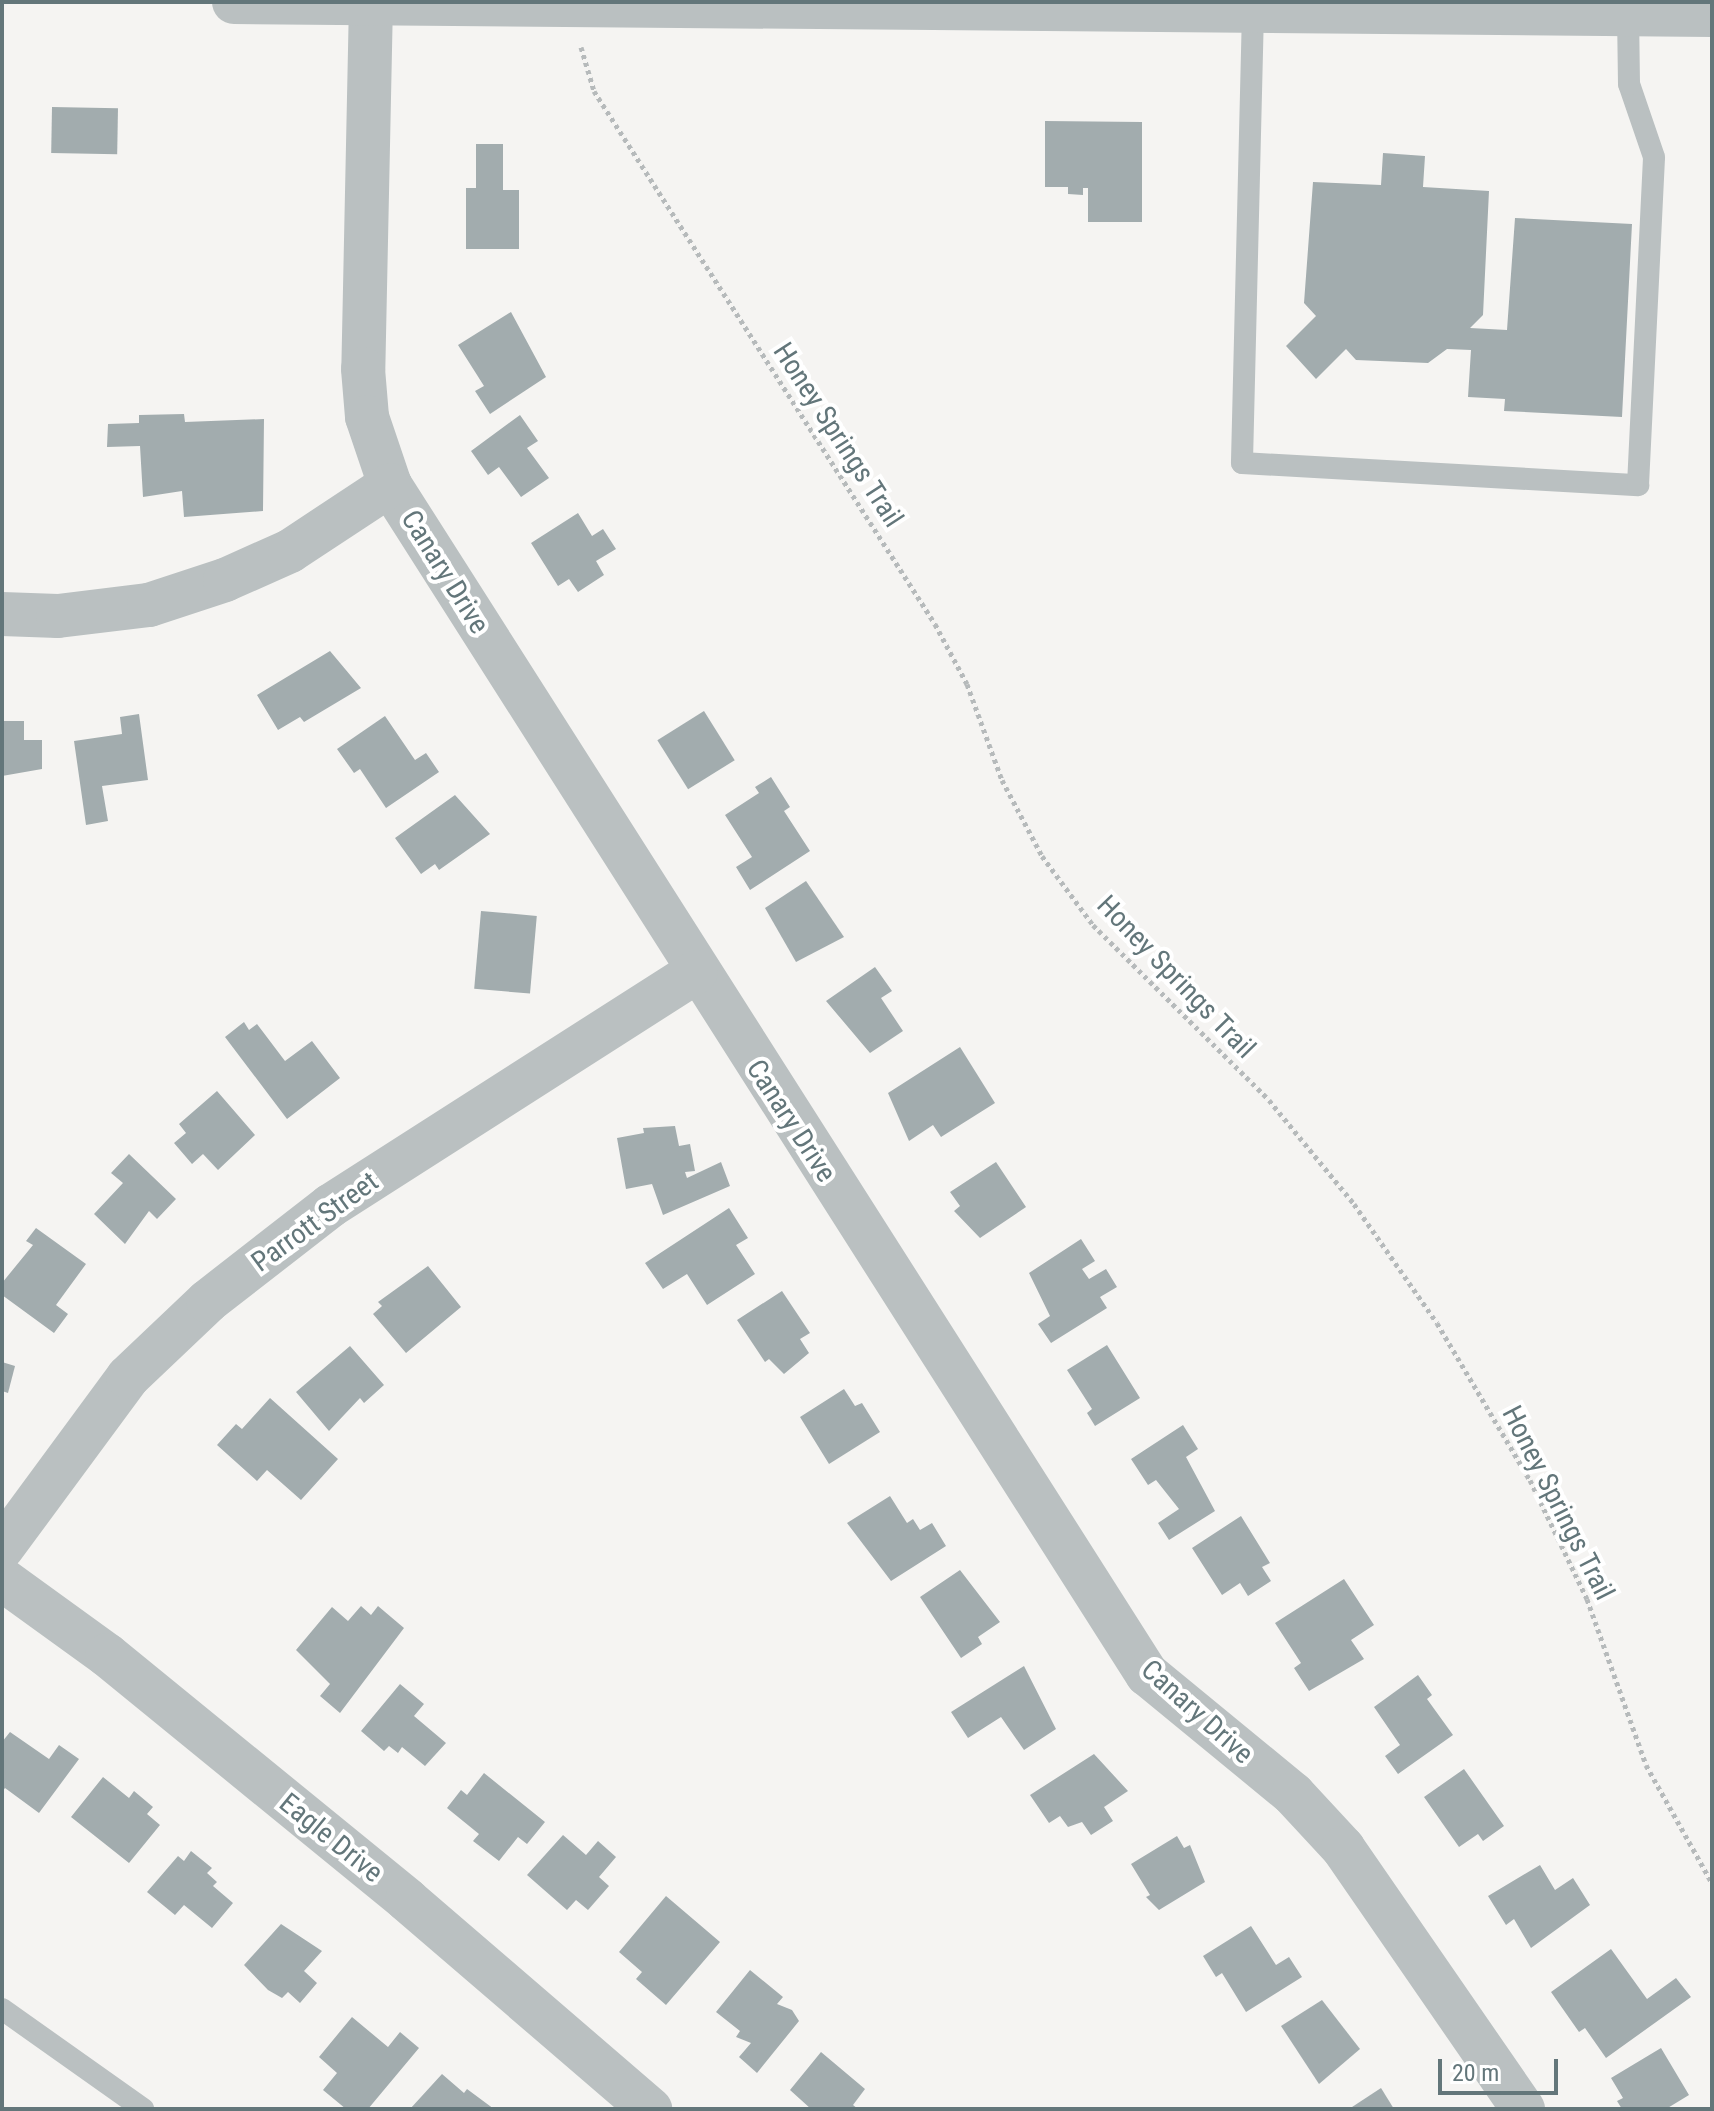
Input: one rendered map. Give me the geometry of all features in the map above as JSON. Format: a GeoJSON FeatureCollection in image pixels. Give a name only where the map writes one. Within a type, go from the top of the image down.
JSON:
{"type":"FeatureCollection","features":[{"type":"Feature","properties":{"kind":"street"},"geometry":{"type":"LineString","coordinates":[[234,2],[758,3],[1253,11],[1408,7],[1712,15]]}},
{"type":"Feature","properties":{"kind":"street","name":"Canary Drive"},"geometry":{"type":"LineString","coordinates":[[371,2],[363,369],[367,417],[390,485],[696,972],[1147,1674],[1293,1794],[1343,1848],[1523,2109]]}},
{"type":"Feature","properties":{"kind":"street"},"geometry":{"type":"LineString","coordinates":[[2,614],[58,616],[149,605],[225,580],[290,551],[390,485]]}},
{"type":"Feature","properties":{"kind":"street","name":"Parrott Street"},"geometry":{"type":"LineString","coordinates":[[2,1548],[128,1377],[208,1301],[330,1206],[696,972]]}},
{"type":"Feature","properties":{"kind":"street","name":"Eagle Drive"},"geometry":{"type":"LineString","coordinates":[[2,1579],[107,1655],[407,1900],[650,2109]]}},
{"type":"Feature","properties":{"kind":"lane"},"geometry":{"type":"LineString","coordinates":[[1253,11],[1242,463],[1638,485],[1654,157],[1629,84],[1628,14]]}},
{"type":"Feature","properties":{"kind":"lane"},"geometry":{"type":"LineString","coordinates":[[2,2009],[143,2109]]}},
{"type":"Feature","properties":{"kind":"path","name":"Honey Springs Trail"},"geometry":{"type":"LineString","coordinates":[[581,56],[594,91],[935,624],[967,684],[1002,780],[1042,856],[1093,925],[1269,1100],[1354,1204],[1437,1323],[1530,1480],[1587,1599],[1646,1765],[1712,1883]]}},
{"type":"Feature","properties":{"kind":"building"},"geometry":{"type":"Polygon","coordinates":[[[52,107],[118,108],[117,154],[51,153],[52,107]]]}},
{"type":"Feature","properties":{"kind":"building"},"geometry":{"type":"Polygon","coordinates":[[[1045,121],[1142,122],[1142,222],[1088,222],[1088,188],[1083,188],[1083,195],[1068,194],[1068,187],[1045,187],[1045,121]]]}},
{"type":"Feature","properties":{"kind":"building"},"geometry":{"type":"Polygon","coordinates":[[[476,144],[503,144],[503,190],[519,190],[519,249],[466,249],[466,188],[476,188],[476,144]]]}},
{"type":"Feature","properties":{"kind":"building"},"geometry":{"type":"Polygon","coordinates":[[[1383,153],[1425,156],[1423,187],[1489,191],[1483,315],[1470,328],[1507,330],[1515,218],[1632,224],[1622,417],[1504,411],[1505,399],[1468,397],[1471,350],[1447,349],[1428,363],[1356,360],[1346,349],[1316,379],[1286,346],[1316,316],[1304,303],[1313,182],[1381,185],[1383,153]]]}},
{"type":"Feature","properties":{"kind":"building"},"geometry":{"type":"Polygon","coordinates":[[[511,312],[546,377],[490,414],[475,391],[484,386],[458,345],[511,312]]]}},
{"type":"Feature","properties":{"kind":"building"},"geometry":{"type":"Polygon","coordinates":[[[184,414],[185,422],[264,419],[263,511],[184,517],[182,491],[143,497],[140,446],[107,447],[108,424],[139,423],[139,415],[184,414]]]}},
{"type":"Feature","properties":{"kind":"building"},"geometry":{"type":"Polygon","coordinates":[[[520,415],[538,441],[527,448],[549,478],[521,497],[499,467],[488,475],[471,451],[520,415]]]}},
{"type":"Feature","properties":{"kind":"building"},"geometry":{"type":"Polygon","coordinates":[[[578,513],[592,536],[603,529],[616,549],[596,561],[604,575],[578,592],[569,579],[558,586],[531,543],[578,513]]]}},
{"type":"Feature","properties":{"kind":"building"},"geometry":{"type":"Polygon","coordinates":[[[330,651],[361,688],[304,722],[300,717],[278,730],[257,695],[330,651]]]}},
{"type":"Feature","properties":{"kind":"building"},"geometry":{"type":"Polygon","coordinates":[[[704,711],[735,760],[688,789],[657,740],[704,711]]]}},
{"type":"Feature","properties":{"kind":"building"},"geometry":{"type":"Polygon","coordinates":[[[139,714],[148,780],[102,786],[108,821],[86,825],[74,741],[122,734],[120,717],[139,714]]]}},
{"type":"Feature","properties":{"kind":"building"},"geometry":{"type":"Polygon","coordinates":[[[385,716],[415,760],[426,753],[439,772],[386,808],[360,769],[354,773],[337,749],[385,716]]]}},
{"type":"Feature","properties":{"kind":"building"},"geometry":{"type":"Polygon","coordinates":[[[2,721],[24,721],[24,740],[42,740],[42,769],[2,776],[2,721]]]}},
{"type":"Feature","properties":{"kind":"building"},"geometry":{"type":"Polygon","coordinates":[[[771,777],[790,807],[784,811],[810,851],[750,890],[736,867],[752,857],[725,815],[759,793],[755,787],[771,777]]]}},
{"type":"Feature","properties":{"kind":"building"},"geometry":{"type":"Polygon","coordinates":[[[455,795],[490,834],[439,870],[435,864],[421,874],[395,838],[455,795]]]}},
{"type":"Feature","properties":{"kind":"building"},"geometry":{"type":"Polygon","coordinates":[[[806,881],[844,937],[796,962],[765,908],[806,881]]]}},
{"type":"Feature","properties":{"kind":"building"},"geometry":{"type":"Polygon","coordinates":[[[481,911],[537,916],[530,994],[474,989],[481,911]]]}},
{"type":"Feature","properties":{"kind":"building"},"geometry":{"type":"Polygon","coordinates":[[[875,967],[892,991],[881,998],[903,1031],[870,1053],[826,1001],[875,967]]]}},
{"type":"Feature","properties":{"kind":"building"},"geometry":{"type":"Polygon","coordinates":[[[244,1022],[249,1030],[257,1024],[285,1061],[312,1041],[340,1078],[287,1119],[225,1037],[244,1022]]]}},
{"type":"Feature","properties":{"kind":"building"},"geometry":{"type":"Polygon","coordinates":[[[960,1047],[995,1103],[941,1137],[933,1125],[909,1141],[888,1093],[960,1047]]]}},
{"type":"Feature","properties":{"kind":"building"},"geometry":{"type":"Polygon","coordinates":[[[217,1091],[255,1135],[218,1170],[203,1154],[192,1164],[174,1143],[186,1133],[179,1124],[217,1091]]]}},
{"type":"Feature","properties":{"kind":"building"},"geometry":{"type":"Polygon","coordinates":[[[675,1126],[679,1146],[690,1144],[695,1171],[685,1172],[687,1178],[721,1162],[730,1186],[663,1215],[652,1184],[626,1189],[617,1138],[644,1133],[643,1128],[675,1126]]]}},
{"type":"Feature","properties":{"kind":"building"},"geometry":{"type":"Polygon","coordinates":[[[129,1154],[176,1199],[157,1219],[149,1211],[125,1244],[94,1214],[123,1183],[111,1173],[129,1154]]]}},
{"type":"Feature","properties":{"kind":"building"},"geometry":{"type":"Polygon","coordinates":[[[996,1162],[1026,1207],[980,1238],[954,1211],[960,1206],[950,1192],[996,1162]]]}},
{"type":"Feature","properties":{"kind":"building"},"geometry":{"type":"Polygon","coordinates":[[[729,1208],[748,1238],[736,1245],[755,1274],[707,1305],[687,1274],[663,1289],[645,1263],[729,1208]]]}},
{"type":"Feature","properties":{"kind":"building"},"geometry":{"type":"Polygon","coordinates":[[[36,1228],[86,1264],[56,1305],[68,1314],[54,1333],[2,1295],[2,1283],[33,1245],[26,1241],[36,1228]]]}},
{"type":"Feature","properties":{"kind":"building"},"geometry":{"type":"Polygon","coordinates":[[[1081,1239],[1095,1261],[1082,1269],[1089,1279],[1106,1269],[1117,1287],[1100,1297],[1107,1308],[1051,1343],[1038,1324],[1050,1316],[1029,1273],[1081,1239]]]}},
{"type":"Feature","properties":{"kind":"building"},"geometry":{"type":"Polygon","coordinates":[[[428,1266],[461,1307],[406,1353],[373,1314],[382,1306],[378,1302],[428,1266]]]}},
{"type":"Feature","properties":{"kind":"building"},"geometry":{"type":"Polygon","coordinates":[[[782,1291],[810,1333],[800,1339],[809,1353],[784,1374],[769,1359],[765,1362],[737,1320],[782,1291]]]}},
{"type":"Feature","properties":{"kind":"building"},"geometry":{"type":"Polygon","coordinates":[[[1107,1345],[1140,1398],[1095,1426],[1087,1413],[1092,1409],[1067,1370],[1107,1345]]]}},
{"type":"Feature","properties":{"kind":"building"},"geometry":{"type":"Polygon","coordinates":[[[350,1346],[384,1385],[364,1403],[360,1398],[329,1431],[296,1392],[350,1346]]]}},
{"type":"Feature","properties":{"kind":"building"},"geometry":{"type":"Polygon","coordinates":[[[2,1362],[15,1366],[8,1393],[2,1391],[2,1362]]]}},
{"type":"Feature","properties":{"kind":"building"},"geometry":{"type":"Polygon","coordinates":[[[844,1389],[855,1406],[862,1403],[880,1432],[829,1464],[800,1417],[844,1389]]]}},
{"type":"Feature","properties":{"kind":"building"},"geometry":{"type":"Polygon","coordinates":[[[270,1398],[338,1459],[301,1500],[267,1470],[257,1481],[217,1445],[236,1424],[242,1429],[270,1398]]]}},
{"type":"Feature","properties":{"kind":"building"},"geometry":{"type":"Polygon","coordinates":[[[1183,1425],[1198,1449],[1186,1457],[1215,1511],[1169,1540],[1158,1523],[1179,1509],[1156,1480],[1148,1485],[1131,1459],[1183,1425]]]}},
{"type":"Feature","properties":{"kind":"building"},"geometry":{"type":"Polygon","coordinates":[[[890,1496],[907,1523],[913,1519],[920,1530],[932,1523],[946,1546],[891,1581],[847,1523],[890,1496]]]}},
{"type":"Feature","properties":{"kind":"building"},"geometry":{"type":"Polygon","coordinates":[[[1241,1516],[1270,1563],[1262,1567],[1271,1581],[1248,1596],[1240,1583],[1222,1595],[1192,1548],[1241,1516]]]}},
{"type":"Feature","properties":{"kind":"building"},"geometry":{"type":"Polygon","coordinates":[[[960,1570],[1000,1622],[978,1637],[982,1644],[961,1658],[920,1597],[960,1570]]]}},
{"type":"Feature","properties":{"kind":"building"},"geometry":{"type":"Polygon","coordinates":[[[1344,1579],[1374,1625],[1351,1640],[1364,1659],[1309,1691],[1294,1668],[1301,1663],[1275,1623],[1344,1579]]]}},
{"type":"Feature","properties":{"kind":"building"},"geometry":{"type":"Polygon","coordinates":[[[361,1606],[371,1615],[378,1606],[404,1628],[340,1713],[320,1696],[330,1684],[296,1650],[332,1607],[348,1621],[361,1606]]]}},
{"type":"Feature","properties":{"kind":"building"},"geometry":{"type":"Polygon","coordinates":[[[1024,1666],[1056,1729],[1024,1750],[1001,1717],[968,1738],[951,1712],[1024,1666]]]}},
{"type":"Feature","properties":{"kind":"building"},"geometry":{"type":"Polygon","coordinates":[[[1418,1675],[1432,1695],[1427,1699],[1453,1735],[1398,1774],[1385,1756],[1400,1745],[1374,1707],[1418,1675]]]}},
{"type":"Feature","properties":{"kind":"building"},"geometry":{"type":"Polygon","coordinates":[[[400,1684],[424,1704],[414,1716],[446,1743],[425,1766],[402,1747],[398,1753],[389,1746],[384,1751],[361,1731],[400,1684]]]}},
{"type":"Feature","properties":{"kind":"building"},"geometry":{"type":"Polygon","coordinates":[[[10,1732],[49,1759],[59,1745],[79,1759],[39,1813],[5,1788],[2,1792],[2,1742],[10,1732]]]}},
{"type":"Feature","properties":{"kind":"building"},"geometry":{"type":"Polygon","coordinates":[[[1094,1754],[1128,1791],[1104,1807],[1113,1821],[1091,1835],[1082,1822],[1068,1827],[1060,1816],[1049,1823],[1030,1795],[1094,1754]]]}},
{"type":"Feature","properties":{"kind":"building"},"geometry":{"type":"Polygon","coordinates":[[[1464,1769],[1504,1826],[1483,1841],[1478,1834],[1459,1847],[1424,1797],[1464,1769]]]}},
{"type":"Feature","properties":{"kind":"building"},"geometry":{"type":"Polygon","coordinates":[[[484,1773],[545,1822],[527,1844],[518,1837],[499,1861],[473,1841],[479,1834],[447,1808],[461,1790],[467,1795],[484,1773]]]}},
{"type":"Feature","properties":{"kind":"building"},"geometry":{"type":"Polygon","coordinates":[[[103,1777],[129,1798],[134,1791],[153,1807],[147,1814],[160,1825],[129,1863],[71,1817],[103,1777]]]}},
{"type":"Feature","properties":{"kind":"building"},"geometry":{"type":"Polygon","coordinates":[[[563,1835],[586,1855],[598,1841],[616,1857],[599,1877],[609,1886],[588,1910],[576,1900],[567,1910],[527,1875],[563,1835]]]}},
{"type":"Feature","properties":{"kind":"building"},"geometry":{"type":"Polygon","coordinates":[[[1177,1836],[1184,1848],[1190,1845],[1205,1882],[1159,1910],[1146,1897],[1150,1895],[1131,1864],[1177,1836]]]}},
{"type":"Feature","properties":{"kind":"building"},"geometry":{"type":"Polygon","coordinates":[[[191,1851],[212,1868],[207,1873],[217,1882],[213,1886],[233,1903],[212,1928],[184,1905],[175,1915],[147,1892],[178,1856],[184,1861],[191,1851]]]}},
{"type":"Feature","properties":{"kind":"building"},"geometry":{"type":"Polygon","coordinates":[[[1540,1865],[1555,1890],[1573,1878],[1590,1905],[1531,1948],[1514,1919],[1506,1925],[1488,1896],[1540,1865]]]}},
{"type":"Feature","properties":{"kind":"building"},"geometry":{"type":"Polygon","coordinates":[[[666,1896],[720,1942],[666,2005],[636,1979],[642,1972],[619,1952],[666,1896]]]}},
{"type":"Feature","properties":{"kind":"building"},"geometry":{"type":"Polygon","coordinates":[[[281,1924],[322,1951],[304,1971],[317,1983],[300,2003],[288,1992],[282,1998],[268,1990],[244,1965],[281,1924]]]}},
{"type":"Feature","properties":{"kind":"building"},"geometry":{"type":"Polygon","coordinates":[[[1251,1926],[1276,1965],[1289,1957],[1302,1977],[1246,2012],[1222,1973],[1216,1977],[1203,1956],[1251,1926]]]}},
{"type":"Feature","properties":{"kind":"building"},"geometry":{"type":"Polygon","coordinates":[[[1611,1949],[1647,1999],[1676,1978],[1691,1997],[1606,2058],[1585,2028],[1579,2032],[1551,1992],[1611,1949]]]}},
{"type":"Feature","properties":{"kind":"building"},"geometry":{"type":"Polygon","coordinates":[[[750,1970],[783,1997],[777,2004],[792,2010],[799,2021],[757,2073],[739,2057],[751,2043],[736,2037],[740,2031],[716,2012],[750,1970]]]}},
{"type":"Feature","properties":{"kind":"building"},"geometry":{"type":"Polygon","coordinates":[[[1322,2000],[1360,2049],[1319,2084],[1281,2026],[1322,2000]]]}},
{"type":"Feature","properties":{"kind":"building"},"geometry":{"type":"Polygon","coordinates":[[[352,2017],[388,2047],[400,2032],[419,2048],[368,2109],[346,2109],[323,2090],[337,2073],[319,2057],[352,2017]]]}},
{"type":"Feature","properties":{"kind":"building"},"geometry":{"type":"Polygon","coordinates":[[[1661,2048],[1689,2095],[1666,2109],[1622,2109],[1617,2101],[1623,2098],[1611,2078],[1661,2048]]]}},
{"type":"Feature","properties":{"kind":"building"},"geometry":{"type":"Polygon","coordinates":[[[821,2052],[865,2089],[853,2105],[858,2109],[811,2109],[790,2090],[821,2052]]]}},
{"type":"Feature","properties":{"kind":"building"},"geometry":{"type":"Polygon","coordinates":[[[442,2074],[464,2093],[467,2089],[494,2109],[410,2109],[442,2074]]]}},
{"type":"Feature","properties":{"kind":"building"},"geometry":{"type":"Polygon","coordinates":[[[1381,2088],[1394,2109],[1349,2109],[1381,2088]]]}}]}
